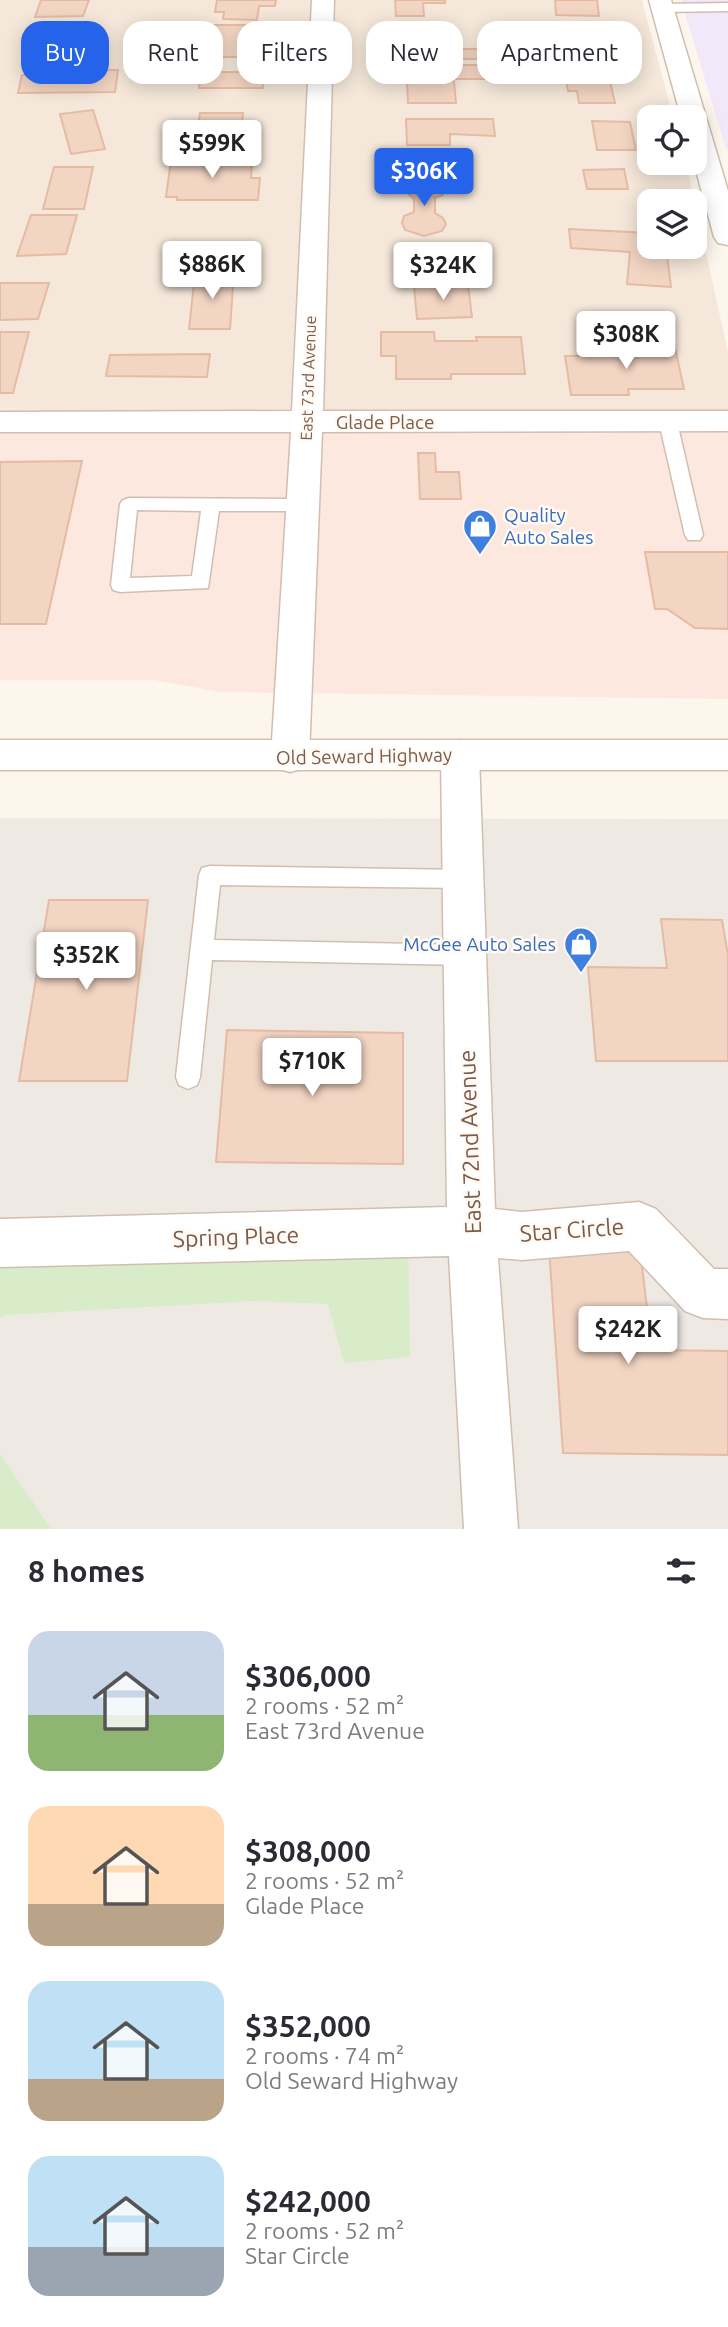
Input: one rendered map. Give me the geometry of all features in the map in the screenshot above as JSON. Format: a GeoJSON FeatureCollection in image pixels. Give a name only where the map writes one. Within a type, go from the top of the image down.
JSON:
{"type":"FeatureCollection","features":[{"type":"Feature","properties":{"kind":"street","name":"East 73rd Avenue"},"geometry":{"type":"LineString","coordinates":[[289,757],[307,422],[323,0]]}},
{"type":"Feature","properties":{"kind":"street"},"geometry":{"type":"LineString","coordinates":[[661,4],[690,105]]}},
{"type":"Feature","properties":{"kind":"street"},"geometry":{"type":"LineString","coordinates":[[707,165],[728,237]]}},
{"type":"Feature","properties":{"kind":"street","name":"Glade Place"},"geometry":{"type":"LineString","coordinates":[[0,422],[728,422]]}},
{"type":"Feature","properties":{"kind":"street","name":"Old Seward Highway"},"geometry":{"type":"LineString","coordinates":[[0,755],[728,755]]}},
{"type":"Feature","properties":{"kind":"street","name":"East 72nd Avenue"},"geometry":{"type":"LineString","coordinates":[[460,755],[472,1231],[491,1529]]}},
{"type":"Feature","properties":{"kind":"street","name":"Star Circle"},"geometry":{"type":"LineString","coordinates":[[472,1231],[522,1236],[639,1226],[703,1293],[728,1294]]}},
{"type":"Feature","properties":{"kind":"street","name":"Spring Place"},"geometry":{"type":"LineString","coordinates":[[0,1243],[472,1231]]}},
{"type":"Feature","properties":{"kind":"lane"},"geometry":{"type":"LineString","coordinates":[[661,4],[728,7]]}},
{"type":"Feature","properties":{"kind":"lane"},"geometry":{"type":"LineString","coordinates":[[668,422],[694,535]]}},
{"type":"Feature","properties":{"kind":"lane"},"geometry":{"type":"LineString","coordinates":[[211,504],[201,583],[120,585],[129,504],[211,504],[303,505]]}},
{"type":"Feature","properties":{"kind":"lane"},"geometry":{"type":"LineString","coordinates":[[188,1077],[211,876],[463,879]]}},
{"type":"Feature","properties":{"kind":"lane"},"geometry":{"type":"LineString","coordinates":[[202,950],[465,955]]}},
{"type":"Feature","properties":{"kind":"shaded area"},"geometry":{"type":"Polygon","coordinates":[[[0,0],[642,0],[670,105],[637,105],[637,175],[689,175],[691,189],[637,189],[637,259],[707,258],[728,352],[728,411],[307,422],[0,408],[0,0]]]}},
{"type":"Feature","properties":{"kind":"shaded area"},"geometry":{"type":"Polygon","coordinates":[[[681,0],[728,0],[728,149],[726,149],[681,0]]]}},
{"type":"Feature","properties":{"kind":"shaded area"},"geometry":{"type":"Polygon","coordinates":[[[0,408],[307,422],[728,411],[728,699],[220,692],[154,680],[0,680],[0,408]]]}},
{"type":"Feature","properties":{"kind":"shaded area"},"geometry":{"type":"Polygon","coordinates":[[[0,818],[728,819],[728,1529],[0,1529],[0,818]]]}},
{"type":"Feature","properties":{"kind":"green space"},"geometry":{"type":"Polygon","coordinates":[[[408,1240],[410,1357],[344,1363],[328,1304],[255,1301],[6,1315],[0,1319],[0,1264],[408,1240]]]}},
{"type":"Feature","properties":{"kind":"green space"},"geometry":{"type":"Polygon","coordinates":[[[0,1454],[51,1529],[0,1529],[0,1454]]]}},
{"type":"Feature","properties":{"kind":"building"},"geometry":{"type":"Polygon","coordinates":[[[41,0],[89,0],[83,16],[35,17],[41,0]]]}},
{"type":"Feature","properties":{"kind":"building"},"geometry":{"type":"Polygon","coordinates":[[[217,0],[276,0],[275,6],[259,6],[257,20],[223,19],[224,12],[215,12],[217,0]]]}},
{"type":"Feature","properties":{"kind":"building"},"geometry":{"type":"Polygon","coordinates":[[[395,0],[445,0],[445,3],[423,3],[424,16],[396,16],[395,0]]]}},
{"type":"Feature","properties":{"kind":"building"},"geometry":{"type":"Polygon","coordinates":[[[555,0],[597,0],[599,16],[556,15],[555,0]]]}},
{"type":"Feature","properties":{"kind":"building"},"geometry":{"type":"Polygon","coordinates":[[[223,25],[237,25],[237,57],[223,57],[223,25]]]}},
{"type":"Feature","properties":{"kind":"building"},"geometry":{"type":"Polygon","coordinates":[[[463,49],[477,49],[477,59],[463,59],[463,49]]]}},
{"type":"Feature","properties":{"kind":"building"},"geometry":{"type":"Polygon","coordinates":[[[463,65],[477,65],[477,79],[463,79],[463,65]]]}},
{"type":"Feature","properties":{"kind":"building"},"geometry":{"type":"Polygon","coordinates":[[[109,70],[118,70],[115,92],[18,93],[21,80],[21,84],[109,84],[109,70]]]}},
{"type":"Feature","properties":{"kind":"building"},"geometry":{"type":"Polygon","coordinates":[[[223,72],[237,72],[237,84],[263,84],[263,88],[199,88],[200,84],[223,84],[223,72]]]}},
{"type":"Feature","properties":{"kind":"building"},"geometry":{"type":"Polygon","coordinates":[[[407,84],[454,84],[456,103],[408,103],[407,84]]]}},
{"type":"Feature","properties":{"kind":"building"},"geometry":{"type":"Polygon","coordinates":[[[567,84],[611,84],[615,103],[579,103],[577,91],[568,91],[567,84]]]}},
{"type":"Feature","properties":{"kind":"building"},"geometry":{"type":"Polygon","coordinates":[[[93,110],[105,149],[71,154],[60,114],[93,110]]]}},
{"type":"Feature","properties":{"kind":"building"},"geometry":{"type":"Polygon","coordinates":[[[200,113],[243,113],[239,155],[194,155],[200,113]]]}},
{"type":"Feature","properties":{"kind":"building"},"geometry":{"type":"Polygon","coordinates":[[[406,119],[493,119],[495,136],[450,134],[450,145],[407,145],[406,119]]]}},
{"type":"Feature","properties":{"kind":"building"},"geometry":{"type":"Polygon","coordinates":[[[592,121],[630,122],[636,150],[597,150],[592,121]]]}},
{"type":"Feature","properties":{"kind":"building"},"geometry":{"type":"Polygon","coordinates":[[[171,160],[252,160],[251,178],[260,178],[258,200],[177,200],[177,197],[166,197],[171,160]]]}},
{"type":"Feature","properties":{"kind":"building"},"geometry":{"type":"Polygon","coordinates":[[[54,167],[93,167],[84,209],[43,209],[54,167]]]}},
{"type":"Feature","properties":{"kind":"building"},"geometry":{"type":"Polygon","coordinates":[[[624,169],[628,189],[587,189],[583,170],[624,169]]]}},
{"type":"Feature","properties":{"kind":"building"},"geometry":{"type":"Polygon","coordinates":[[[422,178],[432,180],[444,188],[443,195],[435,198],[435,213],[443,218],[446,224],[442,231],[424,236],[405,230],[402,223],[404,216],[414,212],[414,199],[403,189],[404,184],[422,178]]]}},
{"type":"Feature","properties":{"kind":"building"},"geometry":{"type":"Polygon","coordinates":[[[31,215],[77,215],[66,254],[17,256],[31,215]]]}},
{"type":"Feature","properties":{"kind":"building"},"geometry":{"type":"Polygon","coordinates":[[[569,229],[637,232],[637,259],[668,259],[671,287],[627,284],[630,252],[571,248],[569,229]]]}},
{"type":"Feature","properties":{"kind":"building"},"geometry":{"type":"Polygon","coordinates":[[[234,273],[230,329],[189,329],[195,274],[234,273]]]}},
{"type":"Feature","properties":{"kind":"building"},"geometry":{"type":"Polygon","coordinates":[[[0,283],[49,283],[38,319],[0,320],[0,283]]]}},
{"type":"Feature","properties":{"kind":"building"},"geometry":{"type":"Polygon","coordinates":[[[468,285],[472,317],[417,319],[414,287],[468,285]]]}},
{"type":"Feature","properties":{"kind":"building"},"geometry":{"type":"Polygon","coordinates":[[[0,332],[29,332],[13,393],[0,393],[0,332]]]}},
{"type":"Feature","properties":{"kind":"building"},"geometry":{"type":"Polygon","coordinates":[[[381,332],[434,332],[435,341],[521,337],[525,374],[451,374],[451,379],[396,379],[396,356],[381,356],[381,332]]]}},
{"type":"Feature","properties":{"kind":"building"},"geometry":{"type":"Polygon","coordinates":[[[631,343],[674,343],[684,389],[628,389],[629,395],[571,395],[565,356],[634,355],[631,343]]]}},
{"type":"Feature","properties":{"kind":"building"},"geometry":{"type":"Polygon","coordinates":[[[210,354],[207,377],[106,376],[110,355],[210,354]]]}},
{"type":"Feature","properties":{"kind":"building"},"geometry":{"type":"Polygon","coordinates":[[[418,453],[435,453],[436,472],[459,472],[461,499],[420,499],[418,453]]]}},
{"type":"Feature","properties":{"kind":"building"},"geometry":{"type":"Polygon","coordinates":[[[82,461],[46,624],[0,624],[0,462],[82,461]]]}},
{"type":"Feature","properties":{"kind":"building"},"geometry":{"type":"Polygon","coordinates":[[[645,552],[728,552],[728,629],[695,628],[667,609],[655,609],[645,552]]]}},
{"type":"Feature","properties":{"kind":"building"},"geometry":{"type":"Polygon","coordinates":[[[49,900],[148,900],[127,1081],[19,1081],[49,900]]]}},
{"type":"Feature","properties":{"kind":"building"},"geometry":{"type":"Polygon","coordinates":[[[661,919],[722,920],[728,955],[728,1061],[596,1061],[588,967],[667,968],[661,919]]]}},
{"type":"Feature","properties":{"kind":"building"},"geometry":{"type":"Polygon","coordinates":[[[227,1030],[403,1033],[403,1164],[216,1162],[227,1030]]]}},
{"type":"Feature","properties":{"kind":"building"},"geometry":{"type":"Polygon","coordinates":[[[549,1248],[640,1249],[652,1350],[728,1351],[728,1455],[563,1453],[549,1248]]]}},
{"type":"Feature","properties":{"kind":"place","name":"Quality Auto Sales"},"geometry":{"type":"Point","coordinates":[480,556]}},
{"type":"Feature","properties":{"kind":"place","name":"McGee Auto Sales"},"geometry":{"type":"Point","coordinates":[581,974]}}]}
